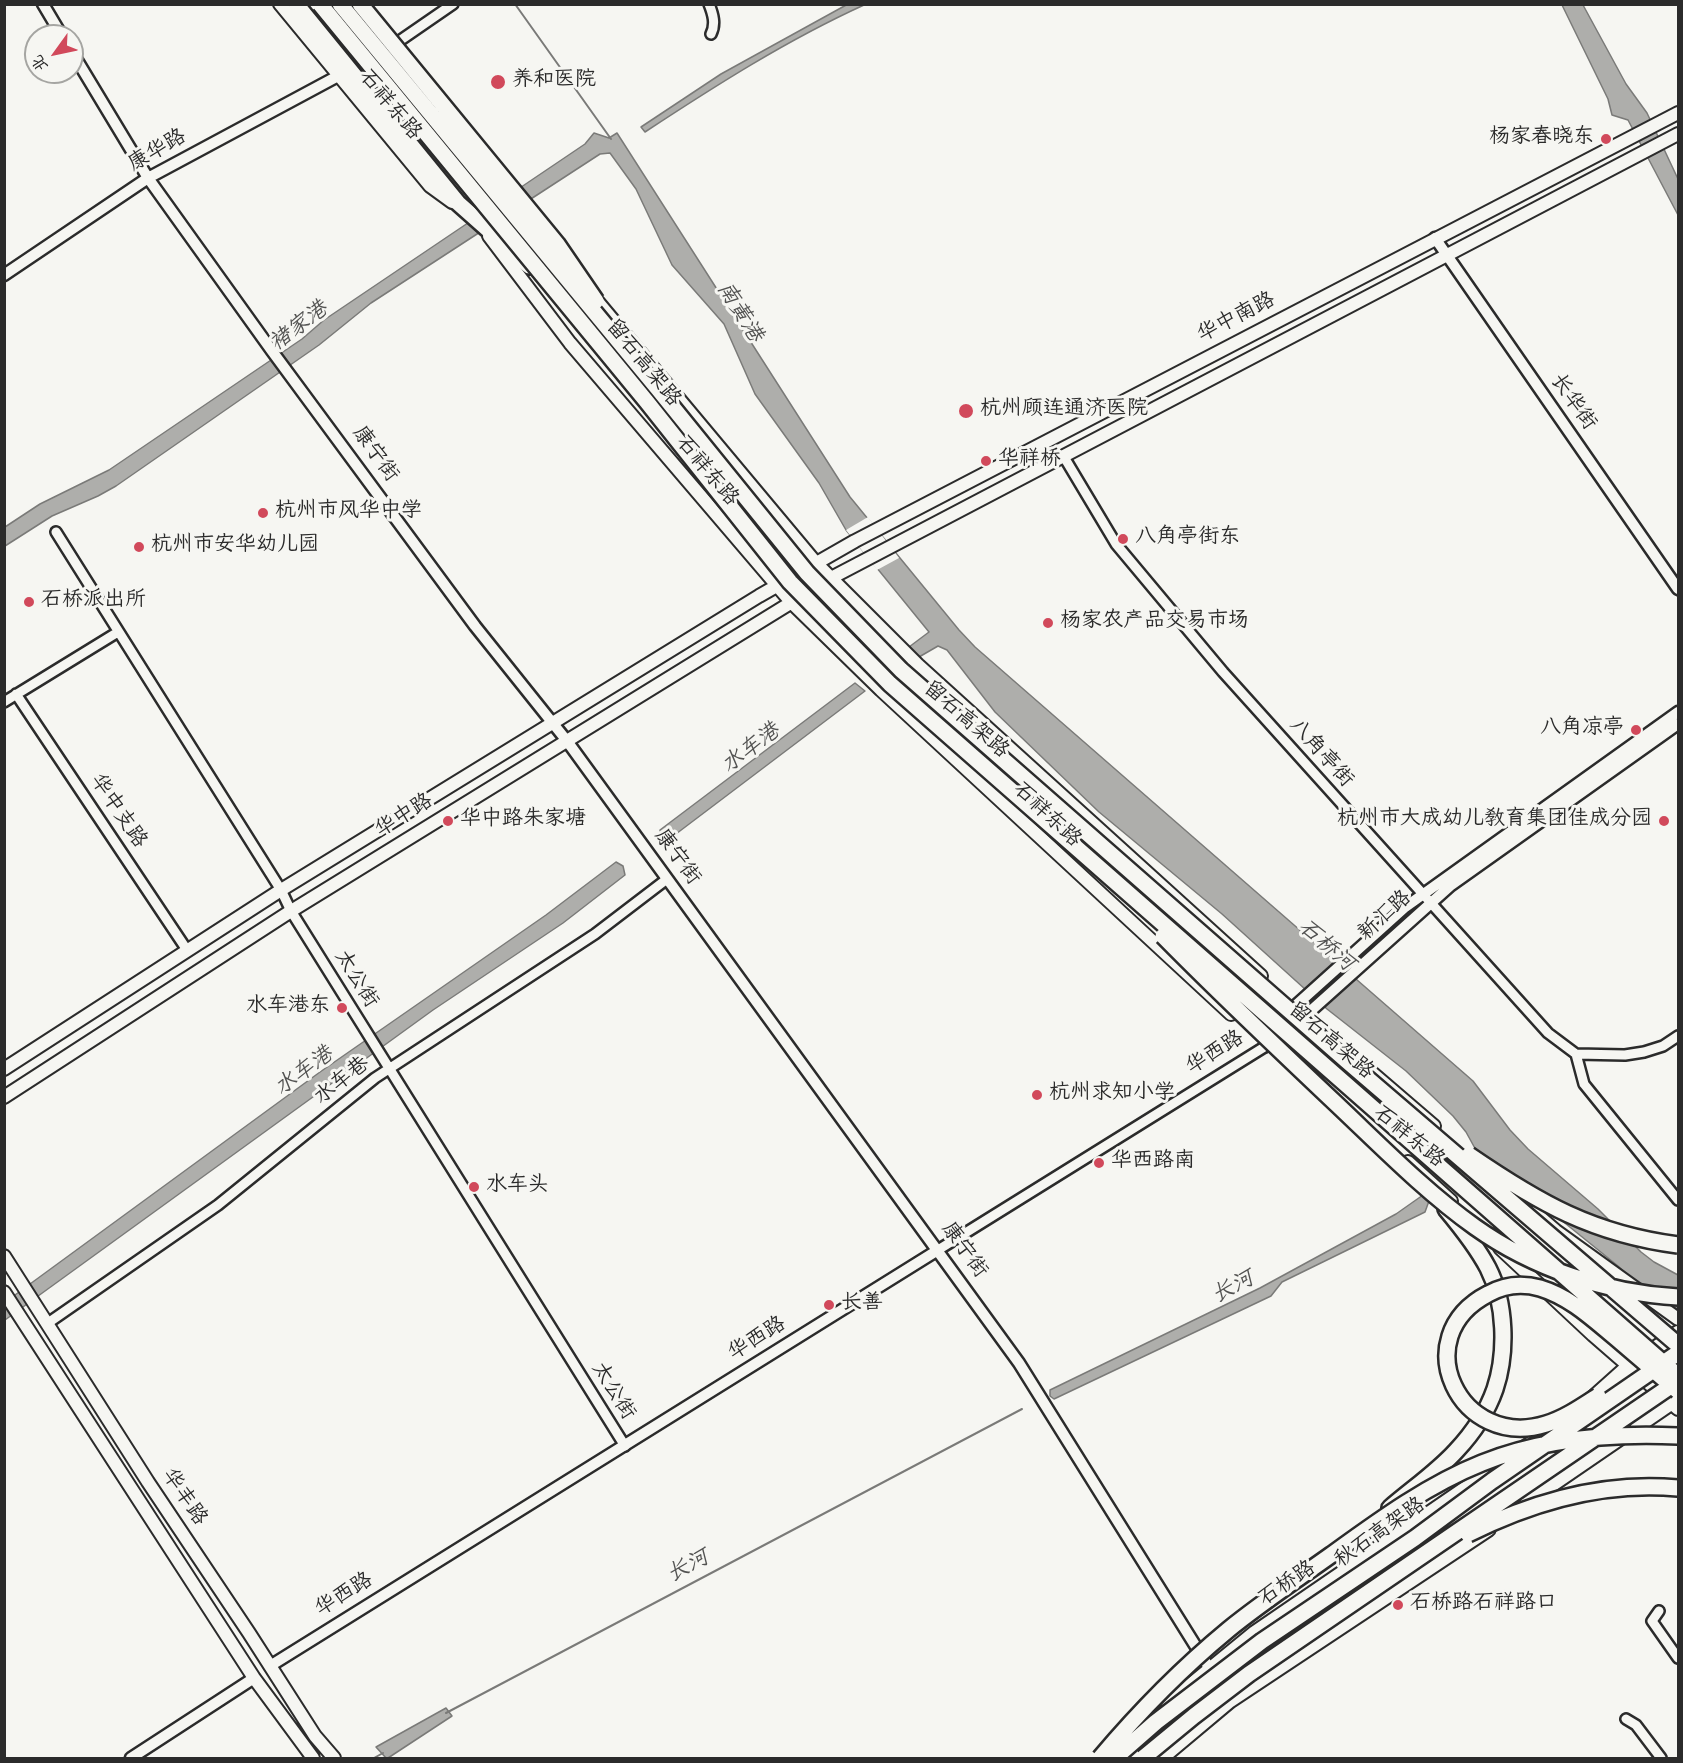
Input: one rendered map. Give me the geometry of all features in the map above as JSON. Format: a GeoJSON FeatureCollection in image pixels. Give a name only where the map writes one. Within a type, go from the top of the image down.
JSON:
{"type":"FeatureCollection","features":[{"type":"Feature","properties":{"kind":"highway"},"geometry":{"type":"LineString","coordinates":[[296,4],[458,203],[549,283]]}},
{"type":"Feature","properties":{"kind":"highway","name":"留石高架路"},"geometry":{"type":"LineString","coordinates":[[320,4],[647,402],[790,582],[890,684],[1678,1376]]}},
{"type":"Feature","properties":{"kind":"highway","name":"留石高架路"},"geometry":{"type":"LineString","coordinates":[[340,4],[807,573],[901,670],[1347,1061],[1678,1345]]}},
{"type":"Feature","properties":{"kind":"highway"},"geometry":{"type":"LineString","coordinates":[[361,4],[557,244],[658,389]]}},
{"type":"Feature","properties":{"kind":"highway"},"geometry":{"type":"LineString","coordinates":[[1094,863],[1212,987],[1431,1191],[1477,1229],[1529,1259],[1554,1270],[1602,1285],[1652,1295],[1678,1297]]}},
{"type":"Feature","properties":{"kind":"highway"},"geometry":{"type":"LineString","coordinates":[[1347,1061],[1469,1155],[1537,1200],[1585,1222],[1612,1231],[1678,1245]]}},
{"type":"Feature","properties":{"kind":"highway"},"geometry":{"type":"LineString","coordinates":[[1343,1546],[1455,1452],[1477,1424],[1495,1389],[1502,1332],[1501,1314],[1490,1270],[1468,1236],[1431,1191]]}},
{"type":"Feature","properties":{"kind":"highway"},"geometry":{"type":"LineString","coordinates":[[1677,1401],[1670,1384],[1653,1369],[1644,1362],[1583,1311],[1558,1295],[1530,1286],[1502,1288],[1474,1302],[1452,1330],[1447,1356],[1451,1378],[1466,1406],[1492,1423],[1521,1428],[1545,1424],[1562,1418],[1609,1390],[1618,1383],[1637,1371],[1646,1364],[1655,1358],[1665,1351],[1678,1345]]}},
{"type":"Feature","properties":{"kind":"highway"},"geometry":{"type":"LineString","coordinates":[[1650,1320],[1678,1335]]}},
{"type":"Feature","properties":{"kind":"highway","name":"秋石高架路"},"geometry":{"type":"LineString","coordinates":[[1116,1758],[1156,1722],[1262,1641],[1415,1538],[1491,1481],[1678,1353]]}},
{"type":"Feature","properties":{"kind":"highway","name":"秋石高架路"},"geometry":{"type":"LineString","coordinates":[[1143,1758],[1249,1674],[1678,1381]]}},
{"type":"Feature","properties":{"kind":"highway"},"geometry":{"type":"LineString","coordinates":[[1100,1758],[1138,1715],[1221,1636],[1343,1546],[1435,1486],[1492,1460],[1539,1445],[1636,1435],[1678,1437]]}},
{"type":"Feature","properties":{"kind":"highway"},"geometry":{"type":"LineString","coordinates":[[1398,1573],[1494,1521],[1551,1499],[1611,1488],[1658,1486],[1678,1488]]}},
{"type":"Feature","properties":{"kind":"main road","name":"石祥东路"},"geometry":{"type":"LineString","coordinates":[[280,4],[430,186],[470,216],[486,232],[570,343],[792,603],[881,690],[1266,1046],[1434,1184],[1628,1367],[1677,1401]]}},
{"type":"Feature","properties":{"kind":"main road","name":"石祥东路"},"geometry":{"type":"LineString","coordinates":[[361,4],[603,309],[816,563],[918,665],[1294,1007],[1556,1231],[1678,1318]]}},
{"type":"Feature","properties":{"kind":"main road","name":"华中南路"},"geometry":{"type":"LineString","coordinates":[[816,563],[877,529],[1678,112]]}},
{"type":"Feature","properties":{"kind":"main road","name":"华中南路"},"geometry":{"type":"LineString","coordinates":[[831,578],[1678,134]]}},
{"type":"Feature","properties":{"kind":"main road","name":"华中路"},"geometry":{"type":"LineString","coordinates":[[4,1069],[281,890],[816,563]]}},
{"type":"Feature","properties":{"kind":"main road","name":"华中路"},"geometry":{"type":"LineString","coordinates":[[4,1097],[291,911],[831,578]]}},
{"type":"Feature","properties":{"kind":"main road","name":"华丰路"},"geometry":{"type":"LineString","coordinates":[[4,1256],[148,1482],[315,1736],[334,1758]]}},
{"type":"Feature","properties":{"kind":"main road","name":"华丰路"},"geometry":{"type":"LineString","coordinates":[[6,1294],[254,1678],[313,1758]]}},
{"type":"Feature","properties":{"kind":"main road","name":"石桥路"},"geometry":{"type":"LineString","coordinates":[[1106,1758],[1209,1669],[1255,1633],[1580,1410],[1628,1367],[1678,1335]]}},
{"type":"Feature","properties":{"kind":"main road"},"geometry":{"type":"LineString","coordinates":[[1161,1758],[1229,1701],[1475,1539],[1552,1483],[1677,1401]]}},
{"type":"Feature","properties":{"kind":"street"},"geometry":{"type":"LineString","coordinates":[[43,4],[55,24]]}},
{"type":"Feature","properties":{"kind":"street"},"geometry":{"type":"LineString","coordinates":[[395,44],[453,4]]}},
{"type":"Feature","properties":{"kind":"street"},"geometry":{"type":"LineString","coordinates":[[709,4],[714,28],[711,34]]}},
{"type":"Feature","properties":{"kind":"street","name":"康宁街"},"geometry":{"type":"LineString","coordinates":[[84,72],[148,178],[272,351],[475,626],[567,741],[1019,1363],[1229,1701]]}},
{"type":"Feature","properties":{"kind":"street","name":"康华路"},"geometry":{"type":"LineString","coordinates":[[4,275],[148,178],[338,76]]}},
{"type":"Feature","properties":{"kind":"street","name":"长华街"},"geometry":{"type":"LineString","coordinates":[[1435,238],[1678,589]]}},
{"type":"Feature","properties":{"kind":"street","name":"八角亭街"},"geometry":{"type":"LineString","coordinates":[[1064,457],[1116,544],[1223,672],[1548,1033],[1576,1054]]}},
{"type":"Feature","properties":{"kind":"street","name":"太公街"},"geometry":{"type":"LineString","coordinates":[[56,531],[625,1446]]}},
{"type":"Feature","properties":{"kind":"street"},"geometry":{"type":"LineString","coordinates":[[4,702],[118,632]]}},
{"type":"Feature","properties":{"kind":"street","name":"华中支路"},"geometry":{"type":"LineString","coordinates":[[16,694],[187,950]]}},
{"type":"Feature","properties":{"kind":"street","name":"新汇路"},"geometry":{"type":"LineString","coordinates":[[1266,1046],[1305,1016],[1357,969],[1426,899],[1678,712]]}},
{"type":"Feature","properties":{"kind":"street","name":"新汇路"},"geometry":{"type":"LineString","coordinates":[[1266,1046],[1294,1007],[1404,908],[1450,886],[1678,724]]}},
{"type":"Feature","properties":{"kind":"street","name":"水车巷"},"geometry":{"type":"LineString","coordinates":[[48,1323],[195,1222],[389,1069],[595,934],[667,879]]}},
{"type":"Feature","properties":{"kind":"street"},"geometry":{"type":"LineString","coordinates":[[1678,1036],[1663,1046],[1644,1052],[1625,1055],[1576,1054],[1584,1084],[1678,1200]]}},
{"type":"Feature","properties":{"kind":"street","name":"华西路"},"geometry":{"type":"LineString","coordinates":[[270,1666],[1266,1046]]}},
{"type":"Feature","properties":{"kind":"street"},"geometry":{"type":"LineString","coordinates":[[1659,1611],[1652,1621],[1678,1658]]}},
{"type":"Feature","properties":{"kind":"street"},"geometry":{"type":"LineString","coordinates":[[131,1758],[254,1678]]}},
{"type":"Feature","properties":{"kind":"street"},"geometry":{"type":"LineString","coordinates":[[1626,1719],[1636,1725],[1661,1758]]}},
{"type":"Feature","properties":{"kind":"shaded area"},"geometry":{"type":"Polygon","coordinates":[[[848,4],[864,5],[779,48],[645,132],[641,127],[721,74],[848,4]]]}},
{"type":"Feature","properties":{"kind":"shaded area"},"geometry":{"type":"Polygon","coordinates":[[[1562,5],[1583,5],[1626,84],[1647,113],[1678,179],[1678,215],[1628,120],[1612,115],[1608,99],[1562,5]]]}},
{"type":"Feature","properties":{"kind":"shaded area"},"geometry":{"type":"Polygon","coordinates":[[[594,133],[609,138],[617,133],[850,497],[959,630],[975,647],[1473,1081],[1510,1130],[1528,1149],[1598,1209],[1641,1252],[1678,1275],[1678,1309],[1640,1287],[1618,1266],[1477,1152],[1466,1132],[1453,1116],[1406,1071],[1327,1009],[1222,914],[1099,812],[995,712],[947,650],[938,646],[919,657],[909,647],[929,632],[846,530],[819,483],[755,394],[724,324],[672,265],[636,189],[610,153],[600,154],[371,303],[319,345],[116,486],[52,516],[5,546],[5,527],[40,504],[109,470],[302,339],[324,320],[585,144],[594,133]]]}},
{"type":"Feature","properties":{"kind":"shaded area"},"geometry":{"type":"Polygon","coordinates":[[[855,683],[865,691],[668,840],[661,837],[660,830],[855,683]]]}},
{"type":"Feature","properties":{"kind":"shaded area"},"geometry":{"type":"Polygon","coordinates":[[[616,862],[623,866],[625,875],[563,923],[433,1010],[5,1320],[4,1303],[320,1072],[546,915],[616,862]]]}},
{"type":"Feature","properties":{"kind":"shaded area"},"geometry":{"type":"Polygon","coordinates":[[[1423,1195],[1429,1201],[1425,1212],[1282,1282],[1271,1296],[1054,1399],[1050,1396],[1050,1390],[1260,1288],[1396,1214],[1423,1195]]]}},
{"type":"Feature","properties":{"kind":"shaded area"},"geometry":{"type":"Polygon","coordinates":[[[446,1708],[452,1716],[388,1758],[376,1747],[446,1708]]]}},
{"type":"Feature","properties":{"kind":"pier"},"geometry":{"type":"Polygon","coordinates":[[[868,517],[899,558],[877,570],[846,530],[868,517]]]}},
{"type":"Feature","properties":{"kind":"waterway","name":"南黄港"},"geometry":{"type":"LineString","coordinates":[[515,4],[611,139]]}},
{"type":"Feature","properties":{"kind":"waterway","name":"长河"},"geometry":{"type":"LineString","coordinates":[[446,1713],[1022,1409]]}},
{"type":"Feature","properties":{"kind":"waterway","name":"长河"},"geometry":{"type":"LineString","coordinates":[[374,1758],[383,1753]]}},
{"type":"Feature","properties":{"kind":"place","name":"养和医院"},"geometry":{"type":"Point","coordinates":[498,82]}},
{"type":"Feature","properties":{"kind":"place","name":"杨家春晓东"},"geometry":{"type":"Point","coordinates":[1606,139]}},
{"type":"Feature","properties":{"kind":"place","name":"杭州顾连通济医院"},"geometry":{"type":"Point","coordinates":[966,411]}},
{"type":"Feature","properties":{"kind":"place","name":"华祥桥"},"geometry":{"type":"Point","coordinates":[986,461]}},
{"type":"Feature","properties":{"kind":"place","name":"杭州市风华中学"},"geometry":{"type":"Point","coordinates":[263,513]}},
{"type":"Feature","properties":{"kind":"place","name":"八角亭街东"},"geometry":{"type":"Point","coordinates":[1123,539]}},
{"type":"Feature","properties":{"kind":"place","name":"杭州市安华幼儿园"},"geometry":{"type":"Point","coordinates":[139,547]}},
{"type":"Feature","properties":{"kind":"place","name":"石桥派出所"},"geometry":{"type":"Point","coordinates":[29,602]}},
{"type":"Feature","properties":{"kind":"place","name":"杨家农产品交易市场"},"geometry":{"type":"Point","coordinates":[1048,623]}},
{"type":"Feature","properties":{"kind":"place","name":"八角凉亭"},"geometry":{"type":"Point","coordinates":[1636,730]}},
{"type":"Feature","properties":{"kind":"place","name":"华中路朱家塘"},"geometry":{"type":"Point","coordinates":[448,821]}},
{"type":"Feature","properties":{"kind":"place","name":"杭州市大成幼儿教育集团佳成分园"},"geometry":{"type":"Point","coordinates":[1664,821]}},
{"type":"Feature","properties":{"kind":"place","name":"水车港东"},"geometry":{"type":"Point","coordinates":[342,1008]}},
{"type":"Feature","properties":{"kind":"place","name":"杭州求知小学"},"geometry":{"type":"Point","coordinates":[1037,1095]}},
{"type":"Feature","properties":{"kind":"place","name":"华西路南"},"geometry":{"type":"Point","coordinates":[1099,1163]}},
{"type":"Feature","properties":{"kind":"place","name":"水车头"},"geometry":{"type":"Point","coordinates":[474,1187]}},
{"type":"Feature","properties":{"kind":"place","name":"长善"},"geometry":{"type":"Point","coordinates":[829,1305]}},
{"type":"Feature","properties":{"kind":"place","name":"石桥路石祥路口"},"geometry":{"type":"Point","coordinates":[1398,1605]}},
{"type":"Feature","properties":{"kind":"water label","name":"褚家港"},"geometry":{"type":"Point","coordinates":[300,328]}},
{"type":"Feature","properties":{"kind":"water label","name":"水车港"},"geometry":{"type":"Point","coordinates":[752,750]}},
{"type":"Feature","properties":{"kind":"water label","name":"石桥河"},"geometry":{"type":"Point","coordinates":[1325,947]}},
{"type":"Feature","properties":{"kind":"water label","name":"水车港"},"geometry":{"type":"Point","coordinates":[305,1073]}}]}
